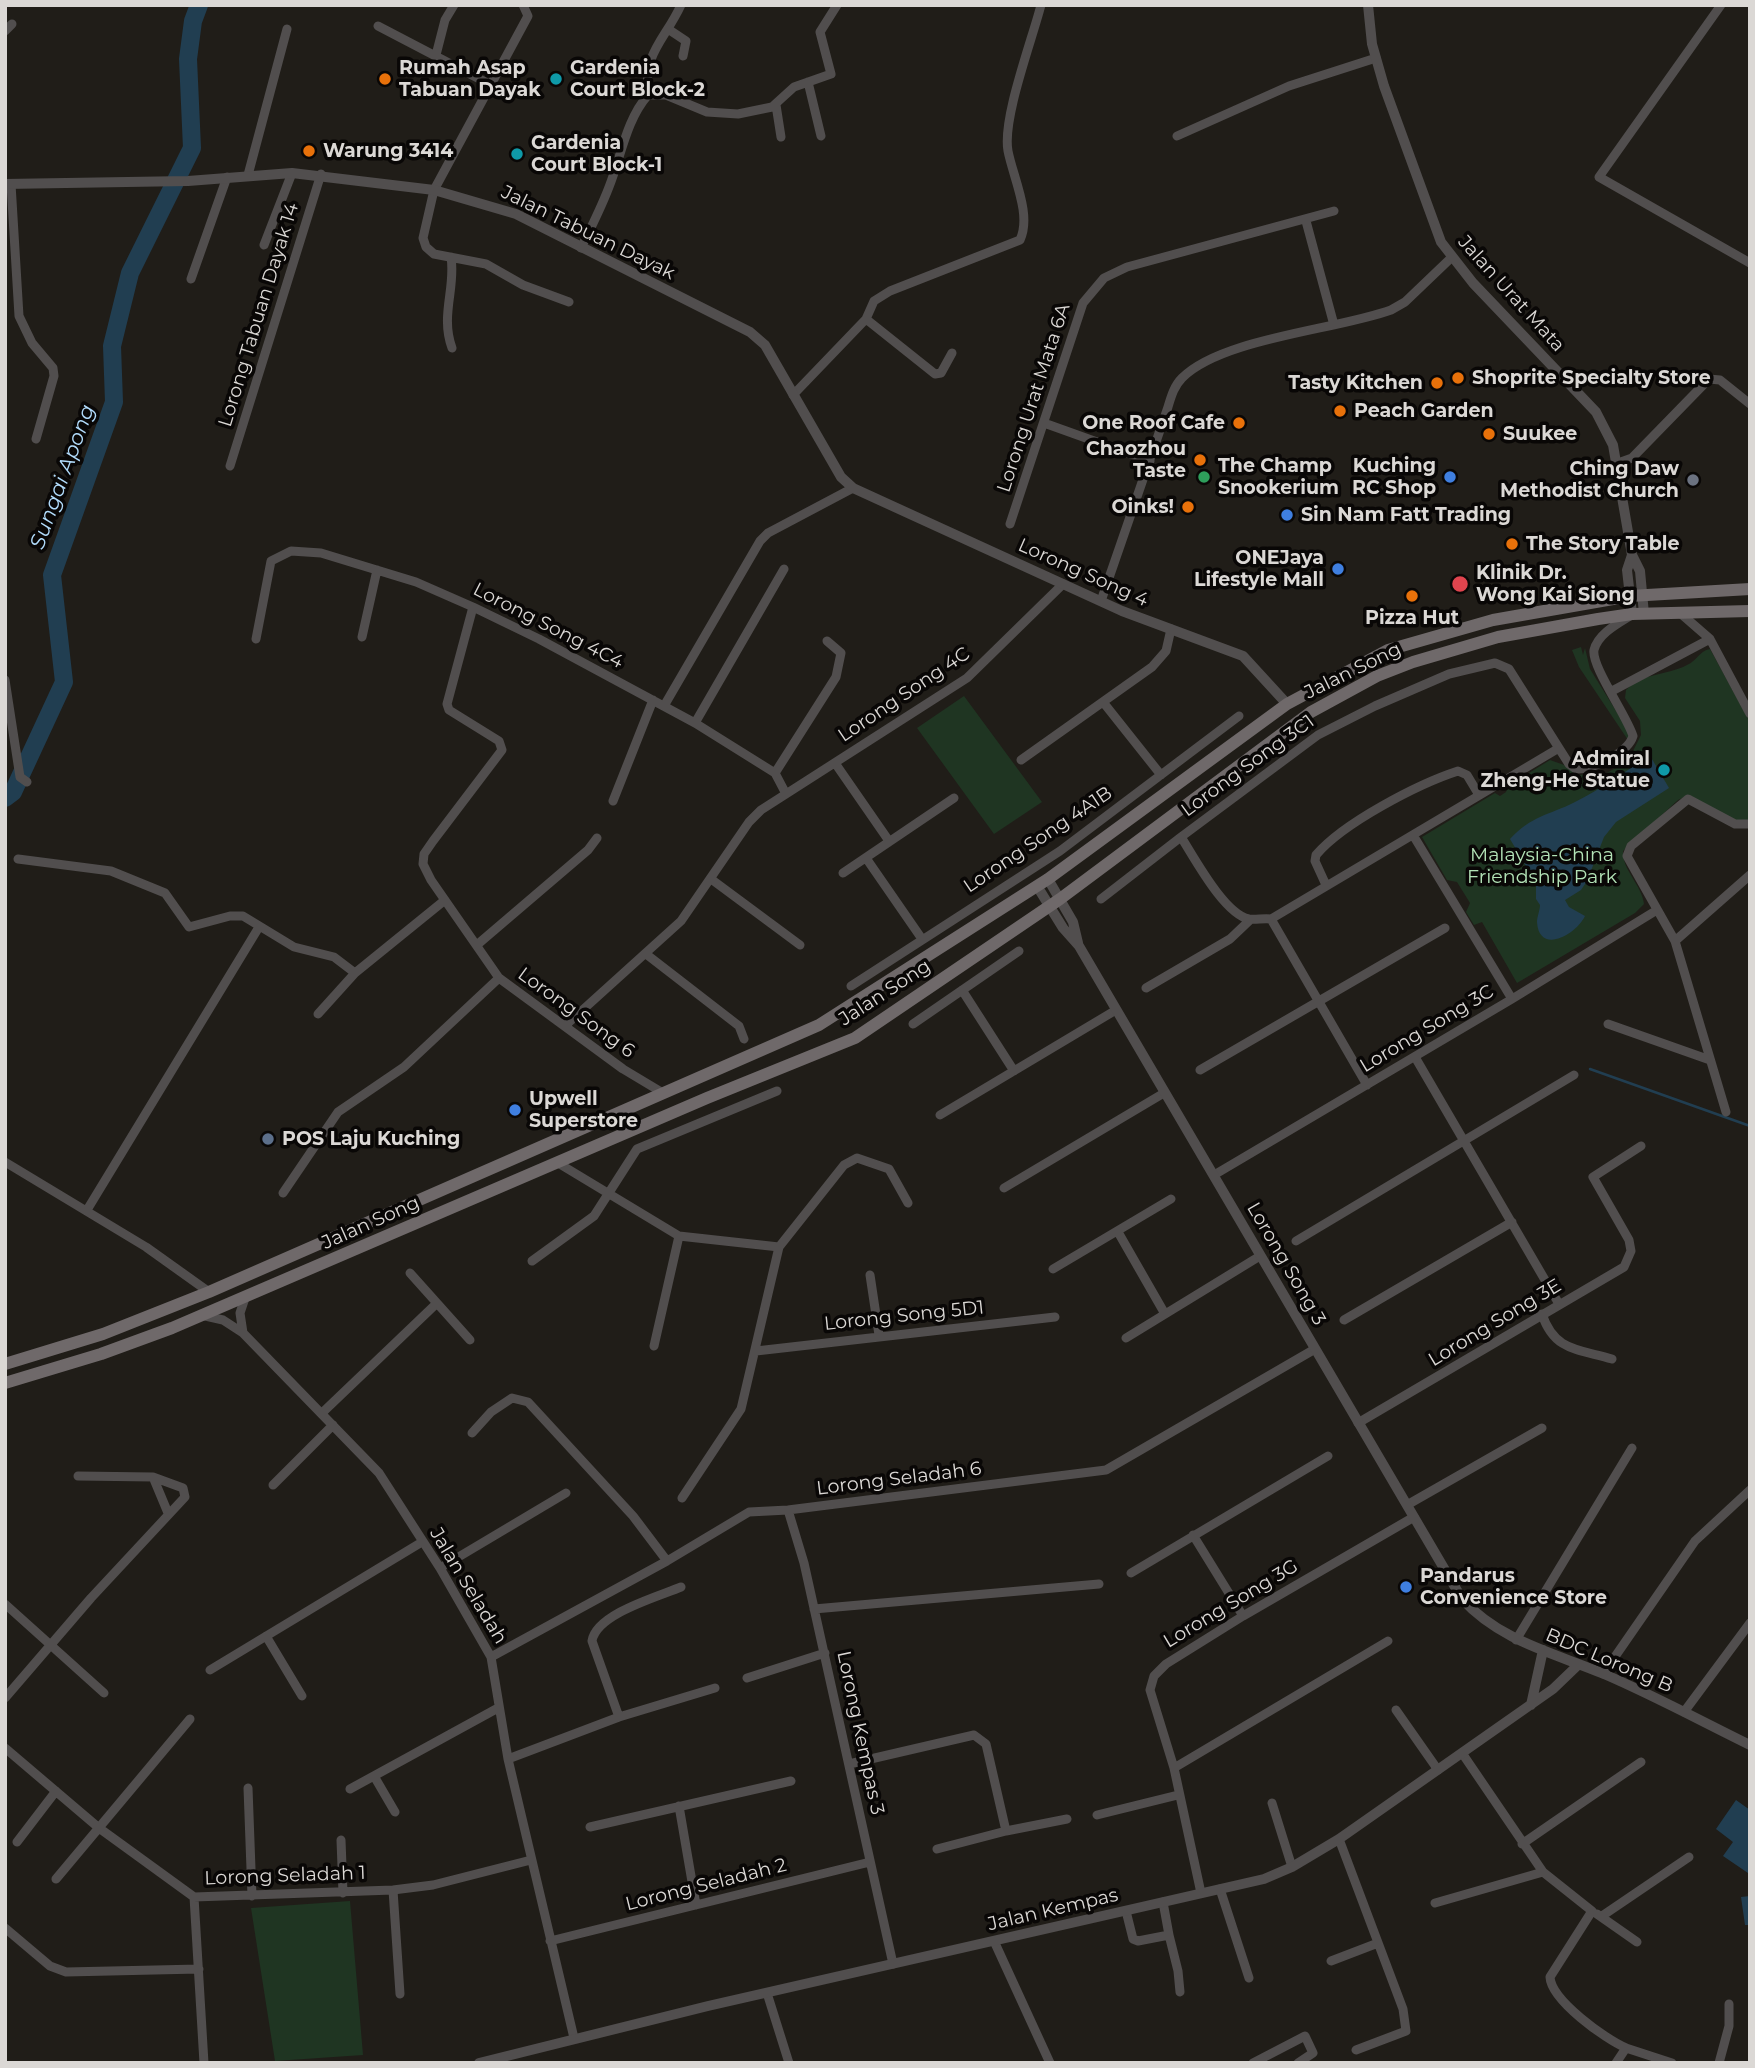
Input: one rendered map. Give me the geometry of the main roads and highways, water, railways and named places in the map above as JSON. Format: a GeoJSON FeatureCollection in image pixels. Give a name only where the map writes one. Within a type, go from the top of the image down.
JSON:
{"type":"FeatureCollection","features":[{"type":"Feature","properties":{"kind":"main road","name":"Jalan Song"},"geometry":{"type":"LineString","coordinates":[[5,1364],[103,1334],[209,1292],[819,1025],[1042,883],[1287,704],[1355,665],[1418,639],[1493,620],[1636,595],[1750,589]]}},
{"type":"Feature","properties":{"kind":"main road","name":"Jalan Song"},"geometry":{"type":"LineString","coordinates":[[5,1383],[138,1342],[707,1098],[855,1038],[1049,907],[1311,712],[1377,676],[1413,662],[1498,637],[1638,614],[1750,611]]}},
{"type":"Feature","properties":{"kind":"main road"},"geometry":{"type":"LineString","coordinates":[[663,1093],[679,1099],[707,1098]]}},
{"type":"Feature","properties":{"kind":"main road"},"geometry":{"type":"LineString","coordinates":[[531,1151],[550,1153],[558,1163]]}},
{"type":"Feature","properties":{"kind":"water"},"geometry":{"type":"Polygon","coordinates":[[[1649,754],[1669,788],[1616,822],[1604,837],[1587,881],[1581,890],[1565,900],[1569,907],[1585,916],[1574,930],[1566,935],[1551,940],[1544,938],[1539,932],[1537,922],[1540,905],[1536,899],[1536,883],[1510,839],[1533,820],[1595,791],[1649,754]]]}},
{"type":"Feature","properties":{"kind":"water"},"geometry":{"type":"Polygon","coordinates":[[[1736,1800],[1750,1810],[1748,1873],[1723,1856],[1733,1842],[1716,1829],[1736,1800]]]}},
{"type":"Feature","properties":{"kind":"water"},"geometry":{"type":"Polygon","coordinates":[[[1750,1896],[1750,1925],[1745,1925],[1741,1897],[1750,1896]]]}},
{"type":"Feature","properties":{"kind":"waterway","name":"Sungai Apong"},"geometry":{"type":"LineString","coordinates":[[5,798],[13,792],[64,682],[52,575],[114,402],[112,346],[130,273],[192,148],[188,59],[193,21],[199,5]]}},
{"type":"Feature","properties":{"kind":"waterway"},"geometry":{"type":"LineString","coordinates":[[1590,1069],[1750,1126]]}},
{"type":"Feature","properties":{"kind":"place","name":"Rumah Asap Tabuan Dayak"},"geometry":{"type":"Point","coordinates":[385,79]}},
{"type":"Feature","properties":{"kind":"place","name":"Gardenia Court Block-2"},"geometry":{"type":"Point","coordinates":[556,79]}},
{"type":"Feature","properties":{"kind":"place","name":"Warung 3414"},"geometry":{"type":"Point","coordinates":[309,151]}},
{"type":"Feature","properties":{"kind":"place","name":"Gardenia Court Block-1"},"geometry":{"type":"Point","coordinates":[517,154]}},
{"type":"Feature","properties":{"kind":"place","name":"Shoprite Specialty Store"},"geometry":{"type":"Point","coordinates":[1458,378]}},
{"type":"Feature","properties":{"kind":"place","name":"Tasty Kitchen"},"geometry":{"type":"Point","coordinates":[1437,383]}},
{"type":"Feature","properties":{"kind":"place","name":"Peach Garden"},"geometry":{"type":"Point","coordinates":[1340,411]}},
{"type":"Feature","properties":{"kind":"place","name":"One Roof Cafe"},"geometry":{"type":"Point","coordinates":[1239,423]}},
{"type":"Feature","properties":{"kind":"place","name":"Suukee"},"geometry":{"type":"Point","coordinates":[1489,434]}},
{"type":"Feature","properties":{"kind":"place","name":"Chaozhou Taste"},"geometry":{"type":"Point","coordinates":[1200,460]}},
{"type":"Feature","properties":{"kind":"place","name":"The Champ Snookerium"},"geometry":{"type":"Point","coordinates":[1204,477]}},
{"type":"Feature","properties":{"kind":"place","name":"Kuching RC Shop"},"geometry":{"type":"Point","coordinates":[1450,477]}},
{"type":"Feature","properties":{"kind":"place","name":"Ching Daw Methodist Church"},"geometry":{"type":"Point","coordinates":[1693,480]}},
{"type":"Feature","properties":{"kind":"place","name":"Oinks!"},"geometry":{"type":"Point","coordinates":[1188,507]}},
{"type":"Feature","properties":{"kind":"place","name":"Sin Nam Fatt Trading"},"geometry":{"type":"Point","coordinates":[1287,515]}},
{"type":"Feature","properties":{"kind":"place","name":"The Story Table"},"geometry":{"type":"Point","coordinates":[1512,544]}},
{"type":"Feature","properties":{"kind":"place","name":"ONEJaya Lifestyle Mall"},"geometry":{"type":"Point","coordinates":[1338,569]}},
{"type":"Feature","properties":{"kind":"place","name":"Klinik Dr. Wong Kai Siong"},"geometry":{"type":"Point","coordinates":[1460,584]}},
{"type":"Feature","properties":{"kind":"place","name":"Pizza Hut"},"geometry":{"type":"Point","coordinates":[1412,596]}},
{"type":"Feature","properties":{"kind":"place","name":"Admiral Zheng-He Statue"},"geometry":{"type":"Point","coordinates":[1664,770]}},
{"type":"Feature","properties":{"kind":"place","name":"Upwell Superstore"},"geometry":{"type":"Point","coordinates":[515,1110]}},
{"type":"Feature","properties":{"kind":"place","name":"POS Laju Kuching"},"geometry":{"type":"Point","coordinates":[268,1139]}},
{"type":"Feature","properties":{"kind":"place","name":"Pandarus Convenience Store"},"geometry":{"type":"Point","coordinates":[1406,1587]}},
{"type":"Feature","properties":{"kind":"park label","name":"Malaysia-China Friendship Park"},"geometry":{"type":"Point","coordinates":[1542,866]}}]}
